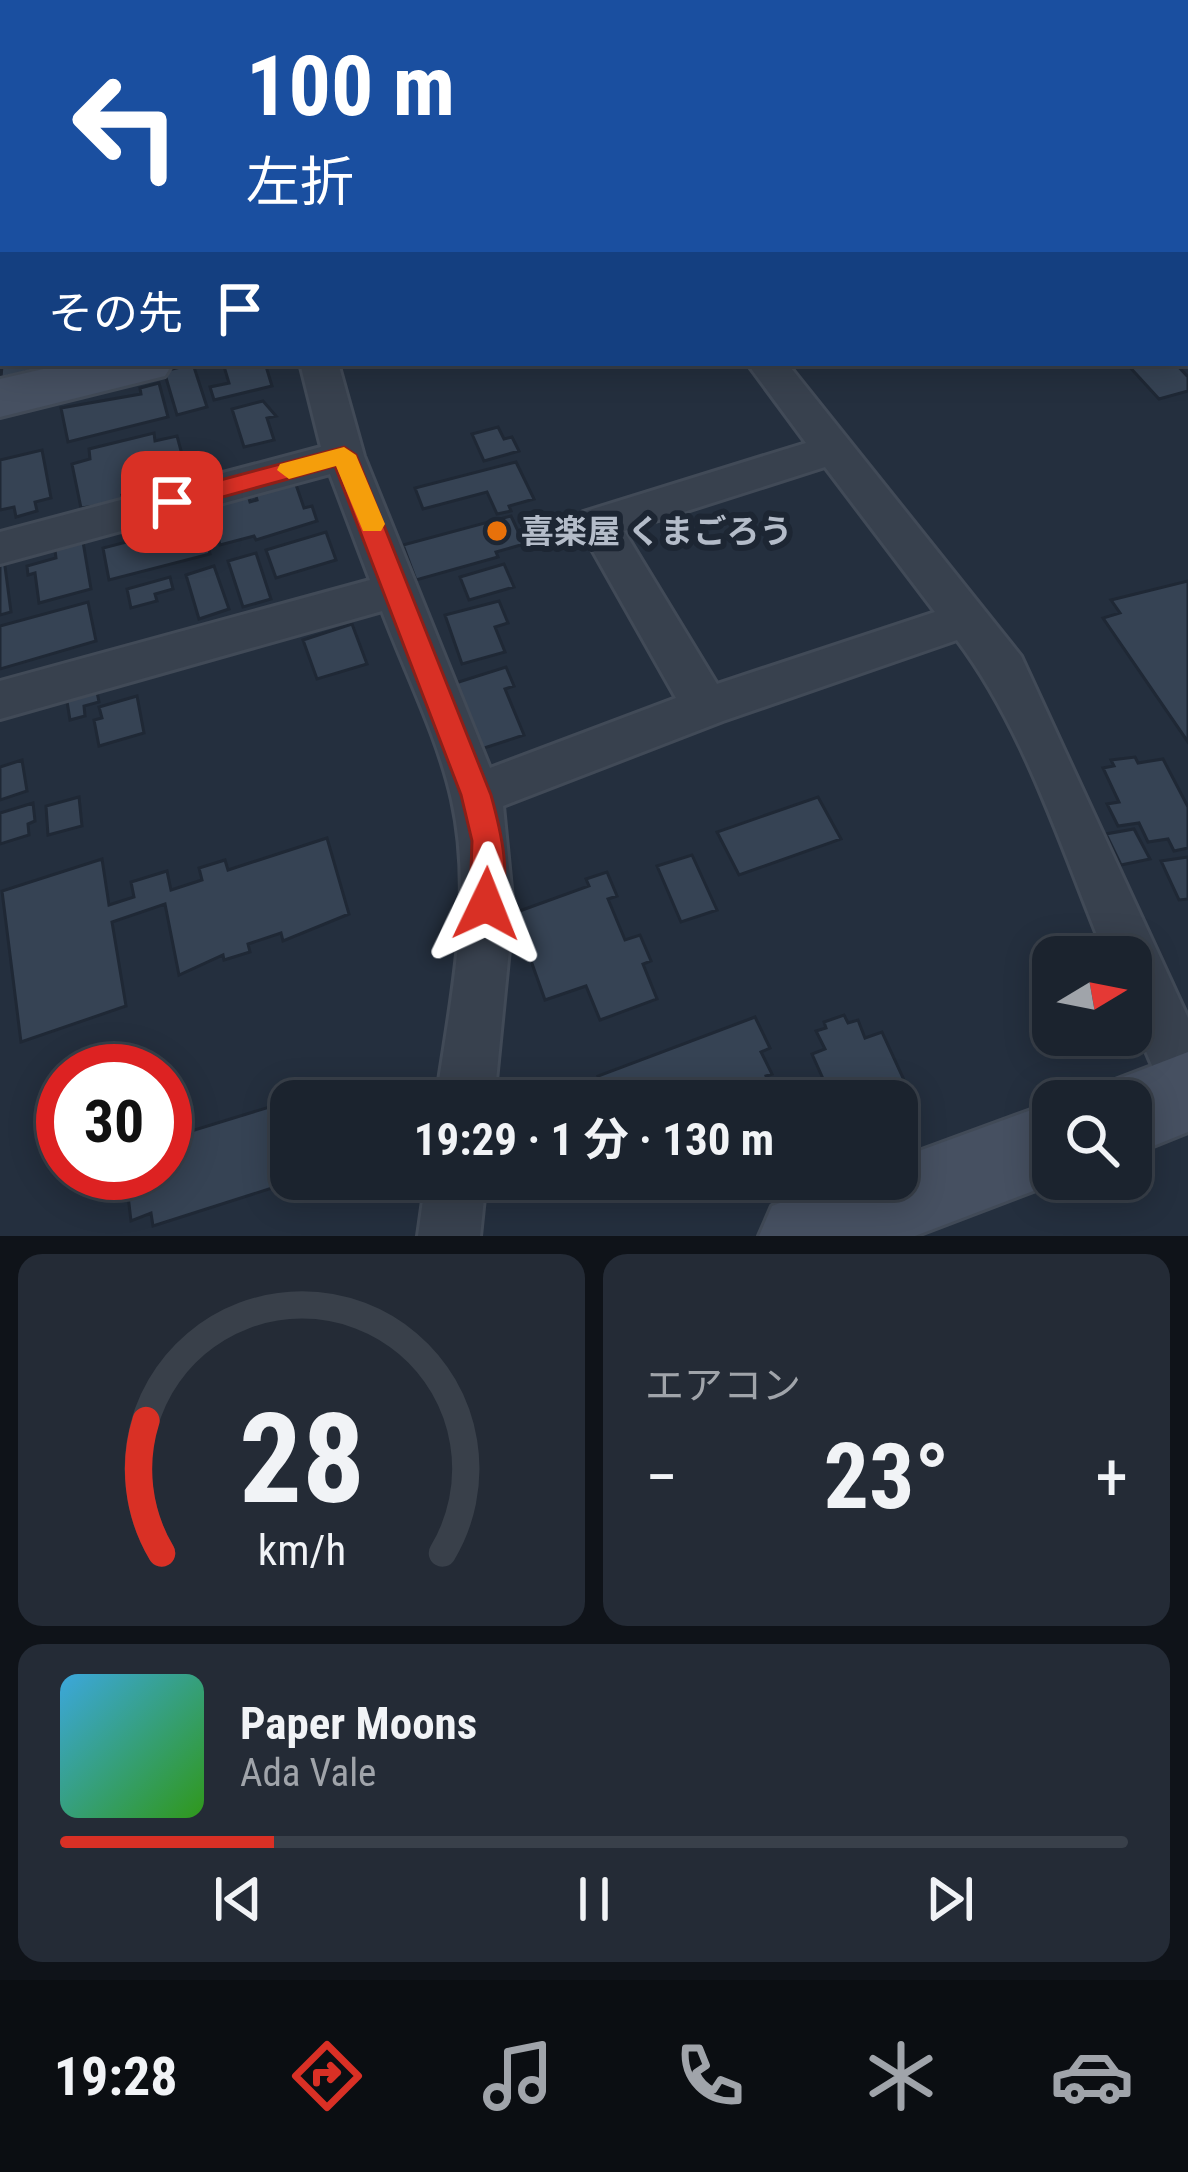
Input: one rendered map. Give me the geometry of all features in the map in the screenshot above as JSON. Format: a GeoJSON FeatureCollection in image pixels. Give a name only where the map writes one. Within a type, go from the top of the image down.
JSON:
{"type":"FeatureCollection","features":[{"type":"Feature","properties":{"kind":"main road"},"geometry":{"type":"LineString","coordinates":[[0,398],[66,372],[119,366]]}},
{"type":"Feature","properties":{"kind":"main road"},"geometry":{"type":"LineString","coordinates":[[1152,1106],[1188,1092]]}},
{"type":"Feature","properties":{"kind":"main road"},"geometry":{"type":"LineString","coordinates":[[802,1236],[1032,1152]]}},
{"type":"Feature","properties":{"kind":"street"},"geometry":{"type":"LineString","coordinates":[[320,366],[344,455],[476,795],[488,841],[467,1080]]}},
{"type":"Feature","properties":{"kind":"street"},"geometry":{"type":"LineString","coordinates":[[774,366],[831,450],[1005,669],[1188,1083]]}},
{"type":"Feature","properties":{"kind":"street"},"geometry":{"type":"LineString","coordinates":[[706,707],[598,523],[831,450]]}},
{"type":"Feature","properties":{"kind":"street"},"geometry":{"type":"LineString","coordinates":[[0,548],[344,455]]}},
{"type":"Feature","properties":{"kind":"street"},"geometry":{"type":"LineString","coordinates":[[0,700],[399,589]]}},
{"type":"Feature","properties":{"kind":"street"},"geometry":{"type":"LineString","coordinates":[[476,795],[706,707],[966,619]]}},
{"type":"Feature","properties":{"kind":"street"},"geometry":{"type":"LineString","coordinates":[[449,1236],[453,1200]]}},
{"type":"Feature","properties":{"kind":"building"},"geometry":{"type":"Polygon","coordinates":[[[2,366],[47,366],[47,367],[1,378],[2,366]]]}},
{"type":"Feature","properties":{"kind":"building"},"geometry":{"type":"Polygon","coordinates":[[[194,366],[207,407],[177,415],[164,371],[194,366]]]}},
{"type":"Feature","properties":{"kind":"building"},"geometry":{"type":"Polygon","coordinates":[[[224,366],[266,366],[272,386],[214,400],[210,387],[229,383],[224,366]]]}},
{"type":"Feature","properties":{"kind":"building"},"geometry":{"type":"Polygon","coordinates":[[[1129,366],[1178,366],[1188,377],[1188,391],[1159,399],[1129,366]]]}},
{"type":"Feature","properties":{"kind":"building"},"geometry":{"type":"Polygon","coordinates":[[[159,383],[168,417],[68,442],[61,408],[141,394],[140,388],[159,383]]]}},
{"type":"Feature","properties":{"kind":"building"},"geometry":{"type":"Polygon","coordinates":[[[263,401],[276,416],[267,418],[274,440],[244,447],[232,409],[263,401]]]}},
{"type":"Feature","properties":{"kind":"building"},"geometry":{"type":"Polygon","coordinates":[[[498,427],[504,439],[512,437],[519,451],[484,461],[472,434],[498,427]]]}},
{"type":"Feature","properties":{"kind":"building"},"geometry":{"type":"Polygon","coordinates":[[[154,433],[155,441],[177,436],[189,480],[147,495],[145,489],[122,495],[124,502],[81,508],[72,464],[90,459],[89,449],[154,433]]]}},
{"type":"Feature","properties":{"kind":"building"},"geometry":{"type":"Polygon","coordinates":[[[42,450],[51,498],[35,502],[37,511],[16,517],[14,507],[0,510],[0,460],[42,450]]]}},
{"type":"Feature","properties":{"kind":"building"},"geometry":{"type":"Polygon","coordinates":[[[516,462],[534,499],[509,506],[511,511],[497,514],[487,492],[423,509],[415,488],[516,462]]]}},
{"type":"Feature","properties":{"kind":"building"},"geometry":{"type":"Polygon","coordinates":[[[294,479],[304,508],[312,506],[317,521],[256,540],[254,536],[220,545],[208,501],[248,495],[250,502],[257,500],[254,489],[294,479]]]}},
{"type":"Feature","properties":{"kind":"building"},"geometry":{"type":"Polygon","coordinates":[[[511,516],[524,544],[496,552],[498,557],[416,580],[403,545],[511,516]]]}},
{"type":"Feature","properties":{"kind":"building"},"geometry":{"type":"Polygon","coordinates":[[[202,522],[210,554],[109,580],[103,548],[150,536],[149,531],[202,522]]]}},
{"type":"Feature","properties":{"kind":"building"},"geometry":{"type":"Polygon","coordinates":[[[326,532],[336,560],[276,578],[266,550],[326,532]]]}},
{"type":"Feature","properties":{"kind":"building"},"geometry":{"type":"Polygon","coordinates":[[[82,536],[91,589],[39,603],[35,573],[28,575],[27,566],[56,558],[54,543],[82,536]]]}},
{"type":"Feature","properties":{"kind":"building"},"geometry":{"type":"Polygon","coordinates":[[[256,553],[271,599],[243,607],[228,561],[256,553]]]}},
{"type":"Feature","properties":{"kind":"building"},"geometry":{"type":"Polygon","coordinates":[[[4,559],[11,612],[0,615],[0,560],[4,559]]]}},
{"type":"Feature","properties":{"kind":"building"},"geometry":{"type":"Polygon","coordinates":[[[504,564],[514,587],[469,600],[460,577],[504,564]]]}},
{"type":"Feature","properties":{"kind":"building"},"geometry":{"type":"Polygon","coordinates":[[[214,566],[229,609],[199,619],[186,575],[214,566]]]}},
{"type":"Feature","properties":{"kind":"building"},"geometry":{"type":"Polygon","coordinates":[[[170,577],[173,589],[155,594],[157,601],[131,608],[127,589],[170,577]]]}},
{"type":"Feature","properties":{"kind":"building"},"geometry":{"type":"Polygon","coordinates":[[[1188,581],[1188,742],[1103,618],[1120,613],[1111,600],[1188,581]]]}},
{"type":"Feature","properties":{"kind":"building"},"geometry":{"type":"Polygon","coordinates":[[[499,601],[508,623],[495,627],[505,652],[462,664],[445,615],[499,601]]]}},
{"type":"Feature","properties":{"kind":"building"},"geometry":{"type":"Polygon","coordinates":[[[88,602],[96,641],[0,669],[0,626],[88,602]]]}},
{"type":"Feature","properties":{"kind":"building"},"geometry":{"type":"Polygon","coordinates":[[[352,624],[367,664],[317,679],[303,640],[352,624]]]}},
{"type":"Feature","properties":{"kind":"building"},"geometry":{"type":"Polygon","coordinates":[[[506,667],[514,686],[505,689],[524,735],[472,752],[446,686],[506,667]]]}},
{"type":"Feature","properties":{"kind":"building"},"geometry":{"type":"Polygon","coordinates":[[[96,687],[99,702],[84,706],[85,716],[70,720],[66,695],[96,687]]]}},
{"type":"Feature","properties":{"kind":"building"},"geometry":{"type":"Polygon","coordinates":[[[137,696],[144,733],[99,746],[94,720],[102,718],[99,707],[137,696]]]}},
{"type":"Feature","properties":{"kind":"building"},"geometry":{"type":"Polygon","coordinates":[[[1135,757],[1138,763],[1163,759],[1188,807],[1188,848],[1174,851],[1168,839],[1148,842],[1139,823],[1118,826],[1107,804],[1119,802],[1103,768],[1114,766],[1111,760],[1135,757]]]}},
{"type":"Feature","properties":{"kind":"building"},"geometry":{"type":"Polygon","coordinates":[[[22,760],[27,791],[0,800],[0,767],[22,760]]]}},
{"type":"Feature","properties":{"kind":"building"},"geometry":{"type":"Polygon","coordinates":[[[79,797],[82,826],[48,835],[46,806],[79,797]]]}},
{"type":"Feature","properties":{"kind":"building"},"geometry":{"type":"Polygon","coordinates":[[[818,797],[841,839],[739,875],[717,832],[818,797]]]}},
{"type":"Feature","properties":{"kind":"building"},"geometry":{"type":"Polygon","coordinates":[[[33,803],[35,821],[28,824],[29,835],[0,844],[0,813],[33,803]]]}},
{"type":"Feature","properties":{"kind":"building"},"geometry":{"type":"Polygon","coordinates":[[[1134,829],[1150,859],[1121,865],[1106,834],[1134,829]]]}},
{"type":"Feature","properties":{"kind":"building"},"geometry":{"type":"Polygon","coordinates":[[[327,838],[349,914],[283,941],[281,933],[248,944],[250,952],[224,960],[223,955],[179,975],[165,904],[112,922],[126,1006],[21,1042],[2,891],[102,859],[109,905],[134,897],[131,882],[167,871],[171,890],[202,880],[199,868],[225,860],[228,870],[327,838]]]}},
{"type":"Feature","properties":{"kind":"building"},"geometry":{"type":"Polygon","coordinates":[[[692,855],[717,910],[681,922],[657,866],[692,855]]]}},
{"type":"Feature","properties":{"kind":"building"},"geometry":{"type":"Polygon","coordinates":[[[1188,857],[1188,899],[1179,900],[1161,861],[1188,857]]]}},
{"type":"Feature","properties":{"kind":"building"},"geometry":{"type":"Polygon","coordinates":[[[607,872],[617,896],[608,899],[625,940],[640,935],[651,961],[643,964],[657,999],[600,1020],[586,986],[545,1000],[514,913],[589,886],[586,879],[607,872]]]}},
{"type":"Feature","properties":{"kind":"building"},"geometry":{"type":"Polygon","coordinates":[[[844,1015],[848,1023],[858,1020],[865,1038],[882,1032],[904,1080],[824,1080],[812,1054],[825,1049],[816,1031],[826,1028],[824,1022],[844,1015]]]}},
{"type":"Feature","properties":{"kind":"building"},"geometry":{"type":"Polygon","coordinates":[[[755,1017],[770,1048],[761,1052],[772,1074],[767,1080],[600,1080],[598,1076],[755,1017]]]}},
{"type":"Feature","properties":{"kind":"building"},"geometry":{"type":"Polygon","coordinates":[[[270,1107],[270,1189],[153,1226],[151,1213],[131,1221],[129,1200],[192,1200],[192,1131],[270,1107]]]}},
{"type":"Feature","properties":{"kind":"slow traffic"},"geometry":{"type":"LineString","coordinates":[[289,470],[344,455],[372,524]]}},
{"type":"Feature","properties":{"kind":"place","name":"喜楽屋 くまごろう"},"geometry":{"type":"Point","coordinates":[497,531]}},
{"type":"Feature","properties":{"kind":"route"},"geometry":{"type":"LineString","coordinates":[[172,502],[344,455],[476,795],[488,841],[486,904]]}}]}
